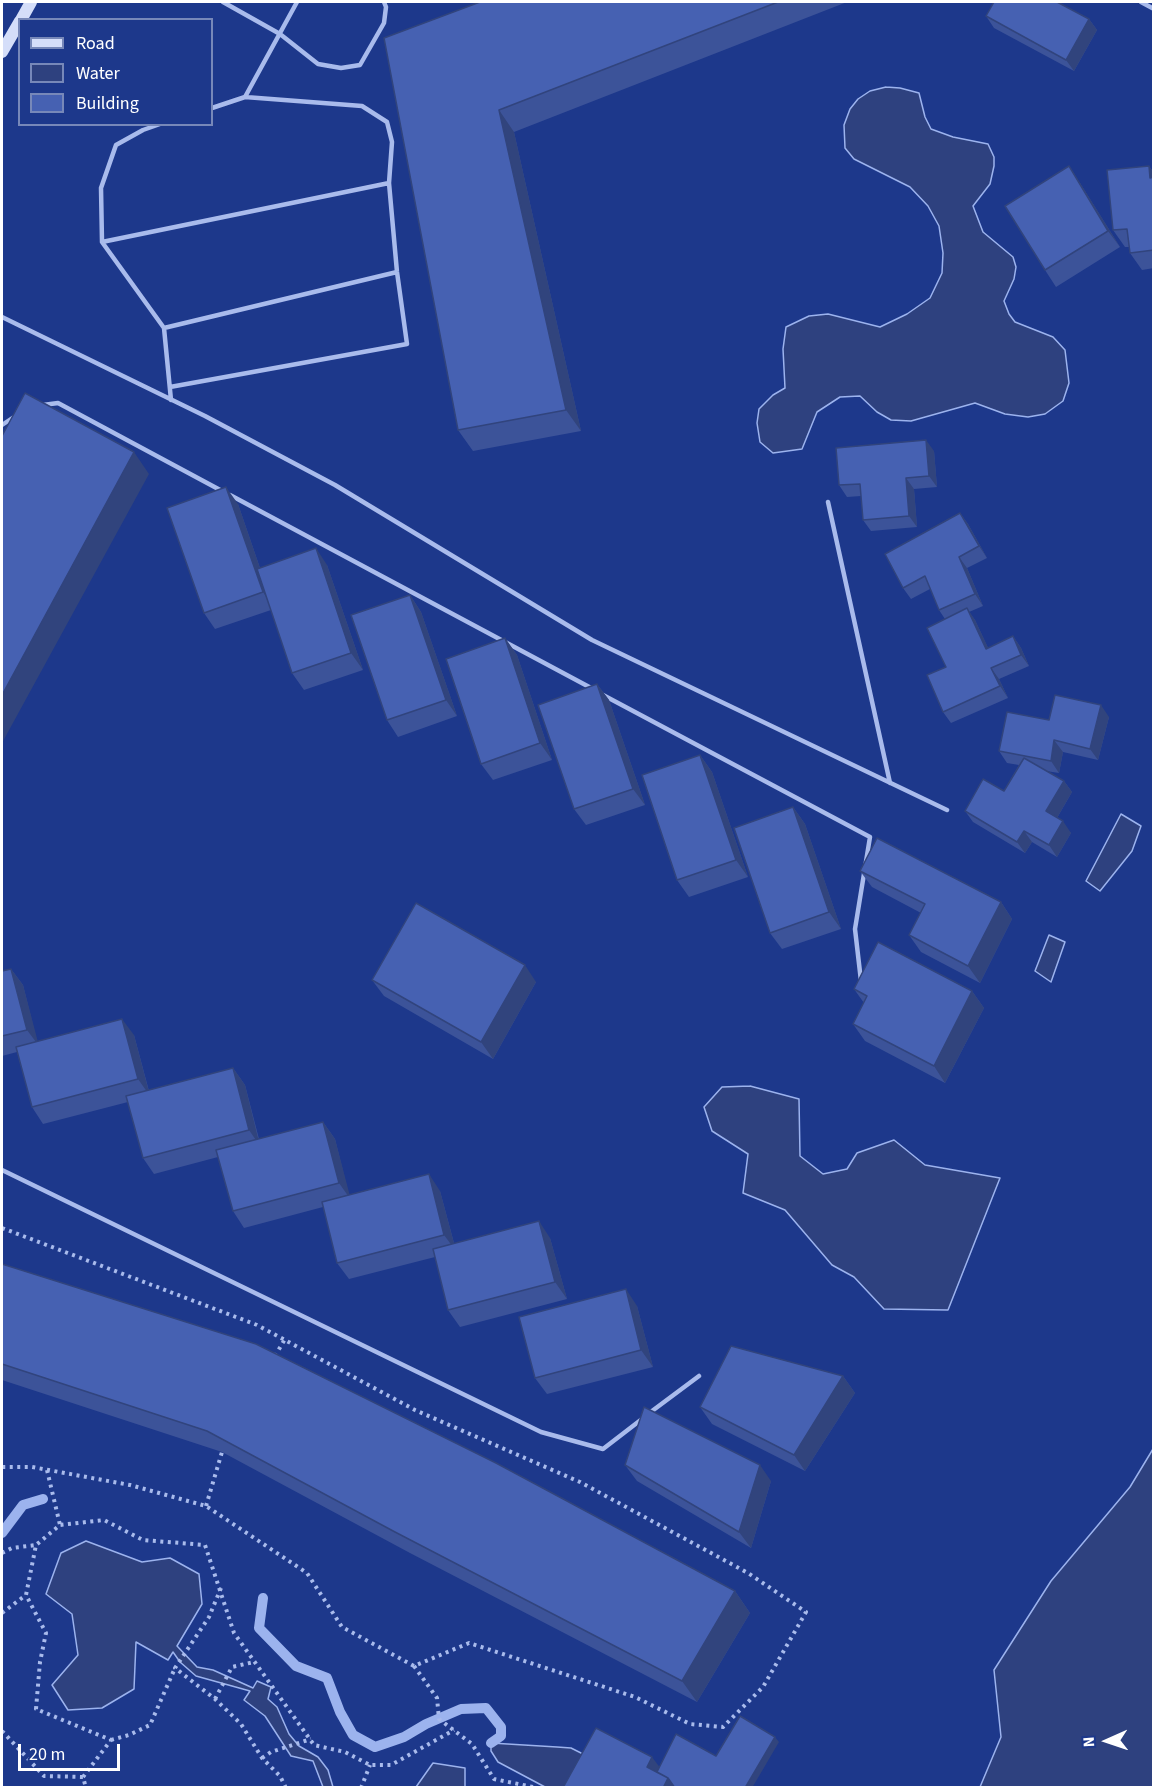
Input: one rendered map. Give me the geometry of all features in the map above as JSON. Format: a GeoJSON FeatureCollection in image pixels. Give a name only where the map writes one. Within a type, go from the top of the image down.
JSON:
{"type":"FeatureCollection","features":[{"type":"Feature","properties":{"kind":"street"},"geometry":{"type":"LineString","coordinates":[[21,18],[31,2]]}},
{"type":"Feature","properties":{"kind":"street"},"geometry":{"type":"LineString","coordinates":[[2,52],[18,24]]}},
{"type":"Feature","properties":{"kind":"lane"},"geometry":{"type":"LineString","coordinates":[[223,2],[280,34],[318,64],[340,68],[360,64],[384,23],[386,7],[384,2]]}},
{"type":"Feature","properties":{"kind":"lane"},"geometry":{"type":"LineString","coordinates":[[245,97],[297,2]]}},
{"type":"Feature","properties":{"kind":"lane"},"geometry":{"type":"LineString","coordinates":[[1141,2],[1154,9]]}},
{"type":"Feature","properties":{"kind":"lane"},"geometry":{"type":"LineString","coordinates":[[170,387],[407,344],[397,272],[389,183],[392,142],[387,122],[362,105],[245,97],[213,108]]}},
{"type":"Feature","properties":{"kind":"lane"},"geometry":{"type":"LineString","coordinates":[[154,126],[116,145],[101,188],[102,242],[164,328],[171,400]]}},
{"type":"Feature","properties":{"kind":"lane"},"geometry":{"type":"LineString","coordinates":[[102,242],[389,183]]}},
{"type":"Feature","properties":{"kind":"lane"},"geometry":{"type":"LineString","coordinates":[[164,328],[397,272]]}},
{"type":"Feature","properties":{"kind":"lane"},"geometry":{"type":"LineString","coordinates":[[2,317],[205,416],[335,485],[592,640],[947,810]]}},
{"type":"Feature","properties":{"kind":"lane"},"geometry":{"type":"LineString","coordinates":[[33,406],[58,403],[870,837],[855,929],[861,983]]}},
{"type":"Feature","properties":{"kind":"lane"},"geometry":{"type":"LineString","coordinates":[[2,425],[17,415]]}},
{"type":"Feature","properties":{"kind":"lane"},"geometry":{"type":"LineString","coordinates":[[828,502],[890,783]]}},
{"type":"Feature","properties":{"kind":"lane"},"geometry":{"type":"LineString","coordinates":[[2,1170],[541,1432],[603,1449],[699,1376]]}},
{"type":"Feature","properties":{"kind":"path"},"geometry":{"type":"LineString","coordinates":[[2,1228],[247,1320],[415,1410],[580,1482],[748,1573],[806,1612],[763,1687],[723,1727],[690,1724],[635,1696],[468,1643],[414,1666]]}},
{"type":"Feature","properties":{"kind":"path"},"geometry":{"type":"LineString","coordinates":[[271,1365],[285,1339]]}},
{"type":"Feature","properties":{"kind":"path"},"geometry":{"type":"LineString","coordinates":[[206,1506],[222,1452]]}},
{"type":"Feature","properties":{"kind":"path"},"geometry":{"type":"LineString","coordinates":[[2,1467],[32,1467],[130,1485],[206,1506],[307,1573],[342,1627],[414,1666],[437,1698],[439,1719],[472,1744],[494,1779],[538,1788]]}},
{"type":"Feature","properties":{"kind":"path"},"geometry":{"type":"LineString","coordinates":[[47,1470],[60,1525]]}},
{"type":"Feature","properties":{"kind":"path"},"geometry":{"type":"LineString","coordinates":[[2,1553],[12,1548],[36,1545],[60,1525],[104,1520],[143,1540],[205,1545],[234,1633],[315,1745],[345,1752],[370,1765],[391,1765],[454,1730]]}},
{"type":"Feature","properties":{"kind":"path"},"geometry":{"type":"LineString","coordinates":[[36,1545],[26,1595],[46,1634],[40,1662],[36,1709],[111,1740]]}},
{"type":"Feature","properties":{"kind":"path"},"geometry":{"type":"LineString","coordinates":[[83,1777],[111,1740],[150,1725],[175,1668],[208,1617],[221,1588]]}},
{"type":"Feature","properties":{"kind":"path"},"geometry":{"type":"LineString","coordinates":[[2,1613],[26,1595]]}},
{"type":"Feature","properties":{"kind":"path"},"geometry":{"type":"LineString","coordinates":[[215,1699],[232,1667],[254,1662]]}},
{"type":"Feature","properties":{"kind":"path"},"geometry":{"type":"LineString","coordinates":[[175,1668],[215,1699],[241,1724],[262,1758],[280,1776],[286,1788]]}},
{"type":"Feature","properties":{"kind":"path"},"geometry":{"type":"LineString","coordinates":[[2,1731],[44,1776],[83,1777]]}},
{"type":"Feature","properties":{"kind":"path"},"geometry":{"type":"LineString","coordinates":[[262,1758],[271,1752],[311,1739]]}},
{"type":"Feature","properties":{"kind":"path"},"geometry":{"type":"LineString","coordinates":[[361,1788],[370,1765]]}},
{"type":"Feature","properties":{"kind":"path"},"geometry":{"type":"LineString","coordinates":[[83,1777],[86,1788]]}},
{"type":"Feature","properties":{"kind":"water"},"geometry":{"type":"Polygon","coordinates":[[[886,87],[919,93],[925,117],[931,129],[953,137],[988,144],[994,157],[990,184],[973,206],[983,232],[1013,257],[1016,267],[1014,279],[1004,301],[1015,322],[1053,337],[1065,350],[1069,383],[1063,401],[1045,414],[1028,417],[1005,414],[975,403],[911,421],[891,420],[877,412],[860,396],[840,397],[817,412],[802,449],[773,453],[760,442],[757,423],[759,409],[773,395],[785,388],[783,349],[786,327],[809,316],[828,314],[880,327],[907,314],[930,298],[942,273],[943,253],[939,226],[928,206],[910,187],[854,159],[845,148],[844,125],[850,109],[858,99],[870,91],[886,87]]]}},
{"type":"Feature","properties":{"kind":"water"},"geometry":{"type":"Polygon","coordinates":[[[1121,814],[1141,826],[1132,851],[1100,891],[1086,881],[1121,814]]]}},
{"type":"Feature","properties":{"kind":"water"},"geometry":{"type":"Polygon","coordinates":[[[1049,935],[1065,942],[1051,982],[1035,971],[1049,935]]]}},
{"type":"Feature","properties":{"kind":"water"},"geometry":{"type":"Polygon","coordinates":[[[750,1086],[799,1099],[800,1156],[823,1174],[847,1169],[857,1153],[894,1140],[925,1165],[1000,1178],[948,1310],[884,1309],[854,1277],[832,1265],[785,1210],[743,1193],[748,1154],[712,1131],[704,1107],[722,1087],[750,1086]]]}},
{"type":"Feature","properties":{"kind":"water"},"geometry":{"type":"Polygon","coordinates":[[[1153,1449],[1153,1787],[980,1787],[1001,1737],[994,1670],[1051,1581],[1130,1487],[1153,1449]]]}},
{"type":"Feature","properties":{"kind":"water"},"geometry":{"type":"Polygon","coordinates":[[[86,1541],[142,1562],[170,1558],[199,1574],[202,1604],[177,1646],[197,1667],[213,1670],[253,1688],[257,1681],[271,1687],[268,1699],[277,1707],[289,1734],[299,1746],[318,1757],[328,1770],[333,1787],[323,1787],[313,1761],[291,1756],[265,1716],[244,1700],[250,1691],[196,1676],[180,1662],[173,1652],[168,1660],[136,1642],[134,1689],[102,1708],[68,1710],[52,1685],[78,1655],[72,1614],[46,1594],[61,1553],[86,1541]]]}},
{"type":"Feature","properties":{"kind":"water"},"geometry":{"type":"Polygon","coordinates":[[[491,1743],[571,1748],[587,1757],[580,1787],[545,1787],[498,1762],[491,1751],[491,1743]]]}},
{"type":"Feature","properties":{"kind":"water"},"geometry":{"type":"Polygon","coordinates":[[[433,1763],[465,1768],[465,1787],[416,1787],[433,1763]]]}},
{"type":"Feature","properties":{"kind":"building"},"geometry":{"type":"Polygon","coordinates":[[[480,2],[778,2],[499,110],[566,410],[458,430],[384,38],[480,2]]]}},
{"type":"Feature","properties":{"kind":"building"},"geometry":{"type":"Polygon","coordinates":[[[994,2],[1057,2],[1089,19],[1066,60],[986,16],[994,2]]]}},
{"type":"Feature","properties":{"kind":"building"},"geometry":{"type":"Polygon","coordinates":[[[1069,166],[1108,231],[1045,270],[1005,206],[1069,166]]]}},
{"type":"Feature","properties":{"kind":"building"},"geometry":{"type":"Polygon","coordinates":[[[1149,166],[1150,178],[1154,177],[1154,250],[1130,253],[1127,229],[1113,230],[1107,170],[1149,166]]]}},
{"type":"Feature","properties":{"kind":"building"},"geometry":{"type":"Polygon","coordinates":[[[25,393],[134,452],[2,695],[2,436],[25,393]]]}},
{"type":"Feature","properties":{"kind":"building"},"geometry":{"type":"Polygon","coordinates":[[[926,440],[929,476],[906,478],[909,516],[863,520],[860,484],[839,485],[836,448],[926,440]]]}},
{"type":"Feature","properties":{"kind":"building"},"geometry":{"type":"Polygon","coordinates":[[[226,487],[263,592],[204,613],[167,508],[226,487]]]}},
{"type":"Feature","properties":{"kind":"building"},"geometry":{"type":"Polygon","coordinates":[[[960,513],[979,546],[959,557],[975,594],[939,610],[925,576],[903,588],[885,554],[960,513]]]}},
{"type":"Feature","properties":{"kind":"building"},"geometry":{"type":"Polygon","coordinates":[[[316,548],[351,653],[292,673],[257,569],[316,548]]]}},
{"type":"Feature","properties":{"kind":"building"},"geometry":{"type":"Polygon","coordinates":[[[410,595],[446,700],[387,720],[351,615],[410,595]]]}},
{"type":"Feature","properties":{"kind":"building"},"geometry":{"type":"Polygon","coordinates":[[[967,608],[986,649],[1013,636],[1021,655],[991,668],[1000,686],[943,712],[927,675],[946,667],[927,628],[967,608]]]}},
{"type":"Feature","properties":{"kind":"building"},"geometry":{"type":"Polygon","coordinates":[[[505,638],[540,743],[481,764],[446,659],[505,638]]]}},
{"type":"Feature","properties":{"kind":"building"},"geometry":{"type":"Polygon","coordinates":[[[597,684],[633,789],[574,809],[538,705],[597,684]]]}},
{"type":"Feature","properties":{"kind":"building"},"geometry":{"type":"Polygon","coordinates":[[[1055,695],[1101,705],[1090,749],[1054,740],[1051,761],[999,751],[1007,712],[1049,720],[1055,695]]]}},
{"type":"Feature","properties":{"kind":"building"},"geometry":{"type":"Polygon","coordinates":[[[700,755],[736,860],[677,880],[642,775],[700,755]]]}},
{"type":"Feature","properties":{"kind":"building"},"geometry":{"type":"Polygon","coordinates":[[[1024,758],[1064,781],[1046,811],[1063,821],[1049,845],[1024,831],[1017,842],[965,811],[983,779],[1004,791],[1024,758]]]}},
{"type":"Feature","properties":{"kind":"building"},"geometry":{"type":"Polygon","coordinates":[[[793,807],[829,912],[770,933],[734,828],[793,807]]]}},
{"type":"Feature","properties":{"kind":"building"},"geometry":{"type":"Polygon","coordinates":[[[877,838],[1001,902],[968,966],[909,935],[925,904],[860,871],[877,838]]]}},
{"type":"Feature","properties":{"kind":"building"},"geometry":{"type":"Polygon","coordinates":[[[416,903],[525,965],[481,1042],[372,980],[416,903]]]}},
{"type":"Feature","properties":{"kind":"building"},"geometry":{"type":"Polygon","coordinates":[[[878,942],[972,991],[934,1066],[853,1024],[867,996],[854,989],[878,942]]]}},
{"type":"Feature","properties":{"kind":"building"},"geometry":{"type":"Polygon","coordinates":[[[11,969],[27,1030],[2,1036],[2,971],[11,969]]]}},
{"type":"Feature","properties":{"kind":"building"},"geometry":{"type":"Polygon","coordinates":[[[122,1019],[138,1079],[32,1107],[16,1047],[122,1019]]]}},
{"type":"Feature","properties":{"kind":"building"},"geometry":{"type":"Polygon","coordinates":[[[233,1068],[249,1130],[143,1158],[126,1096],[233,1068]]]}},
{"type":"Feature","properties":{"kind":"building"},"geometry":{"type":"Polygon","coordinates":[[[323,1122],[339,1183],[233,1211],[216,1150],[323,1122]]]}},
{"type":"Feature","properties":{"kind":"building"},"geometry":{"type":"Polygon","coordinates":[[[429,1174],[444,1235],[337,1263],[322,1202],[429,1174]]]}},
{"type":"Feature","properties":{"kind":"building"},"geometry":{"type":"Polygon","coordinates":[[[539,1221],[555,1282],[448,1310],[433,1249],[539,1221]]]}},
{"type":"Feature","properties":{"kind":"building"},"geometry":{"type":"Polygon","coordinates":[[[2,1264],[256,1344],[496,1463],[735,1591],[682,1681],[395,1532],[207,1431],[2,1364],[2,1264]]]}},
{"type":"Feature","properties":{"kind":"building"},"geometry":{"type":"Polygon","coordinates":[[[626,1289],[641,1350],[535,1378],[519,1317],[626,1289]]]}},
{"type":"Feature","properties":{"kind":"building"},"geometry":{"type":"Polygon","coordinates":[[[731,1346],[843,1376],[794,1455],[700,1407],[731,1346]]]}},
{"type":"Feature","properties":{"kind":"building"},"geometry":{"type":"Polygon","coordinates":[[[644,1407],[760,1465],[739,1532],[625,1465],[644,1407]]]}},
{"type":"Feature","properties":{"kind":"building"},"geometry":{"type":"Polygon","coordinates":[[[740,1716],[775,1737],[745,1788],[675,1788],[668,1778],[657,1772],[676,1734],[716,1756],[740,1716]]]}},
{"type":"Feature","properties":{"kind":"building"},"geometry":{"type":"Polygon","coordinates":[[[596,1728],[652,1757],[647,1767],[668,1778],[663,1788],[567,1788],[564,1786],[596,1728]]]}},
{"type":"Feature","properties":{"kind":"waterway"},"geometry":{"type":"LineString","coordinates":[[2,1533],[23,1505],[43,1499]]}},
{"type":"Feature","properties":{"kind":"waterway"},"geometry":{"type":"LineString","coordinates":[[263,1598],[259,1628],[296,1666],[327,1678],[340,1712],[353,1735],[375,1747],[404,1737],[426,1724],[461,1709],[486,1708],[501,1727],[501,1736],[491,1743]]}}]}
